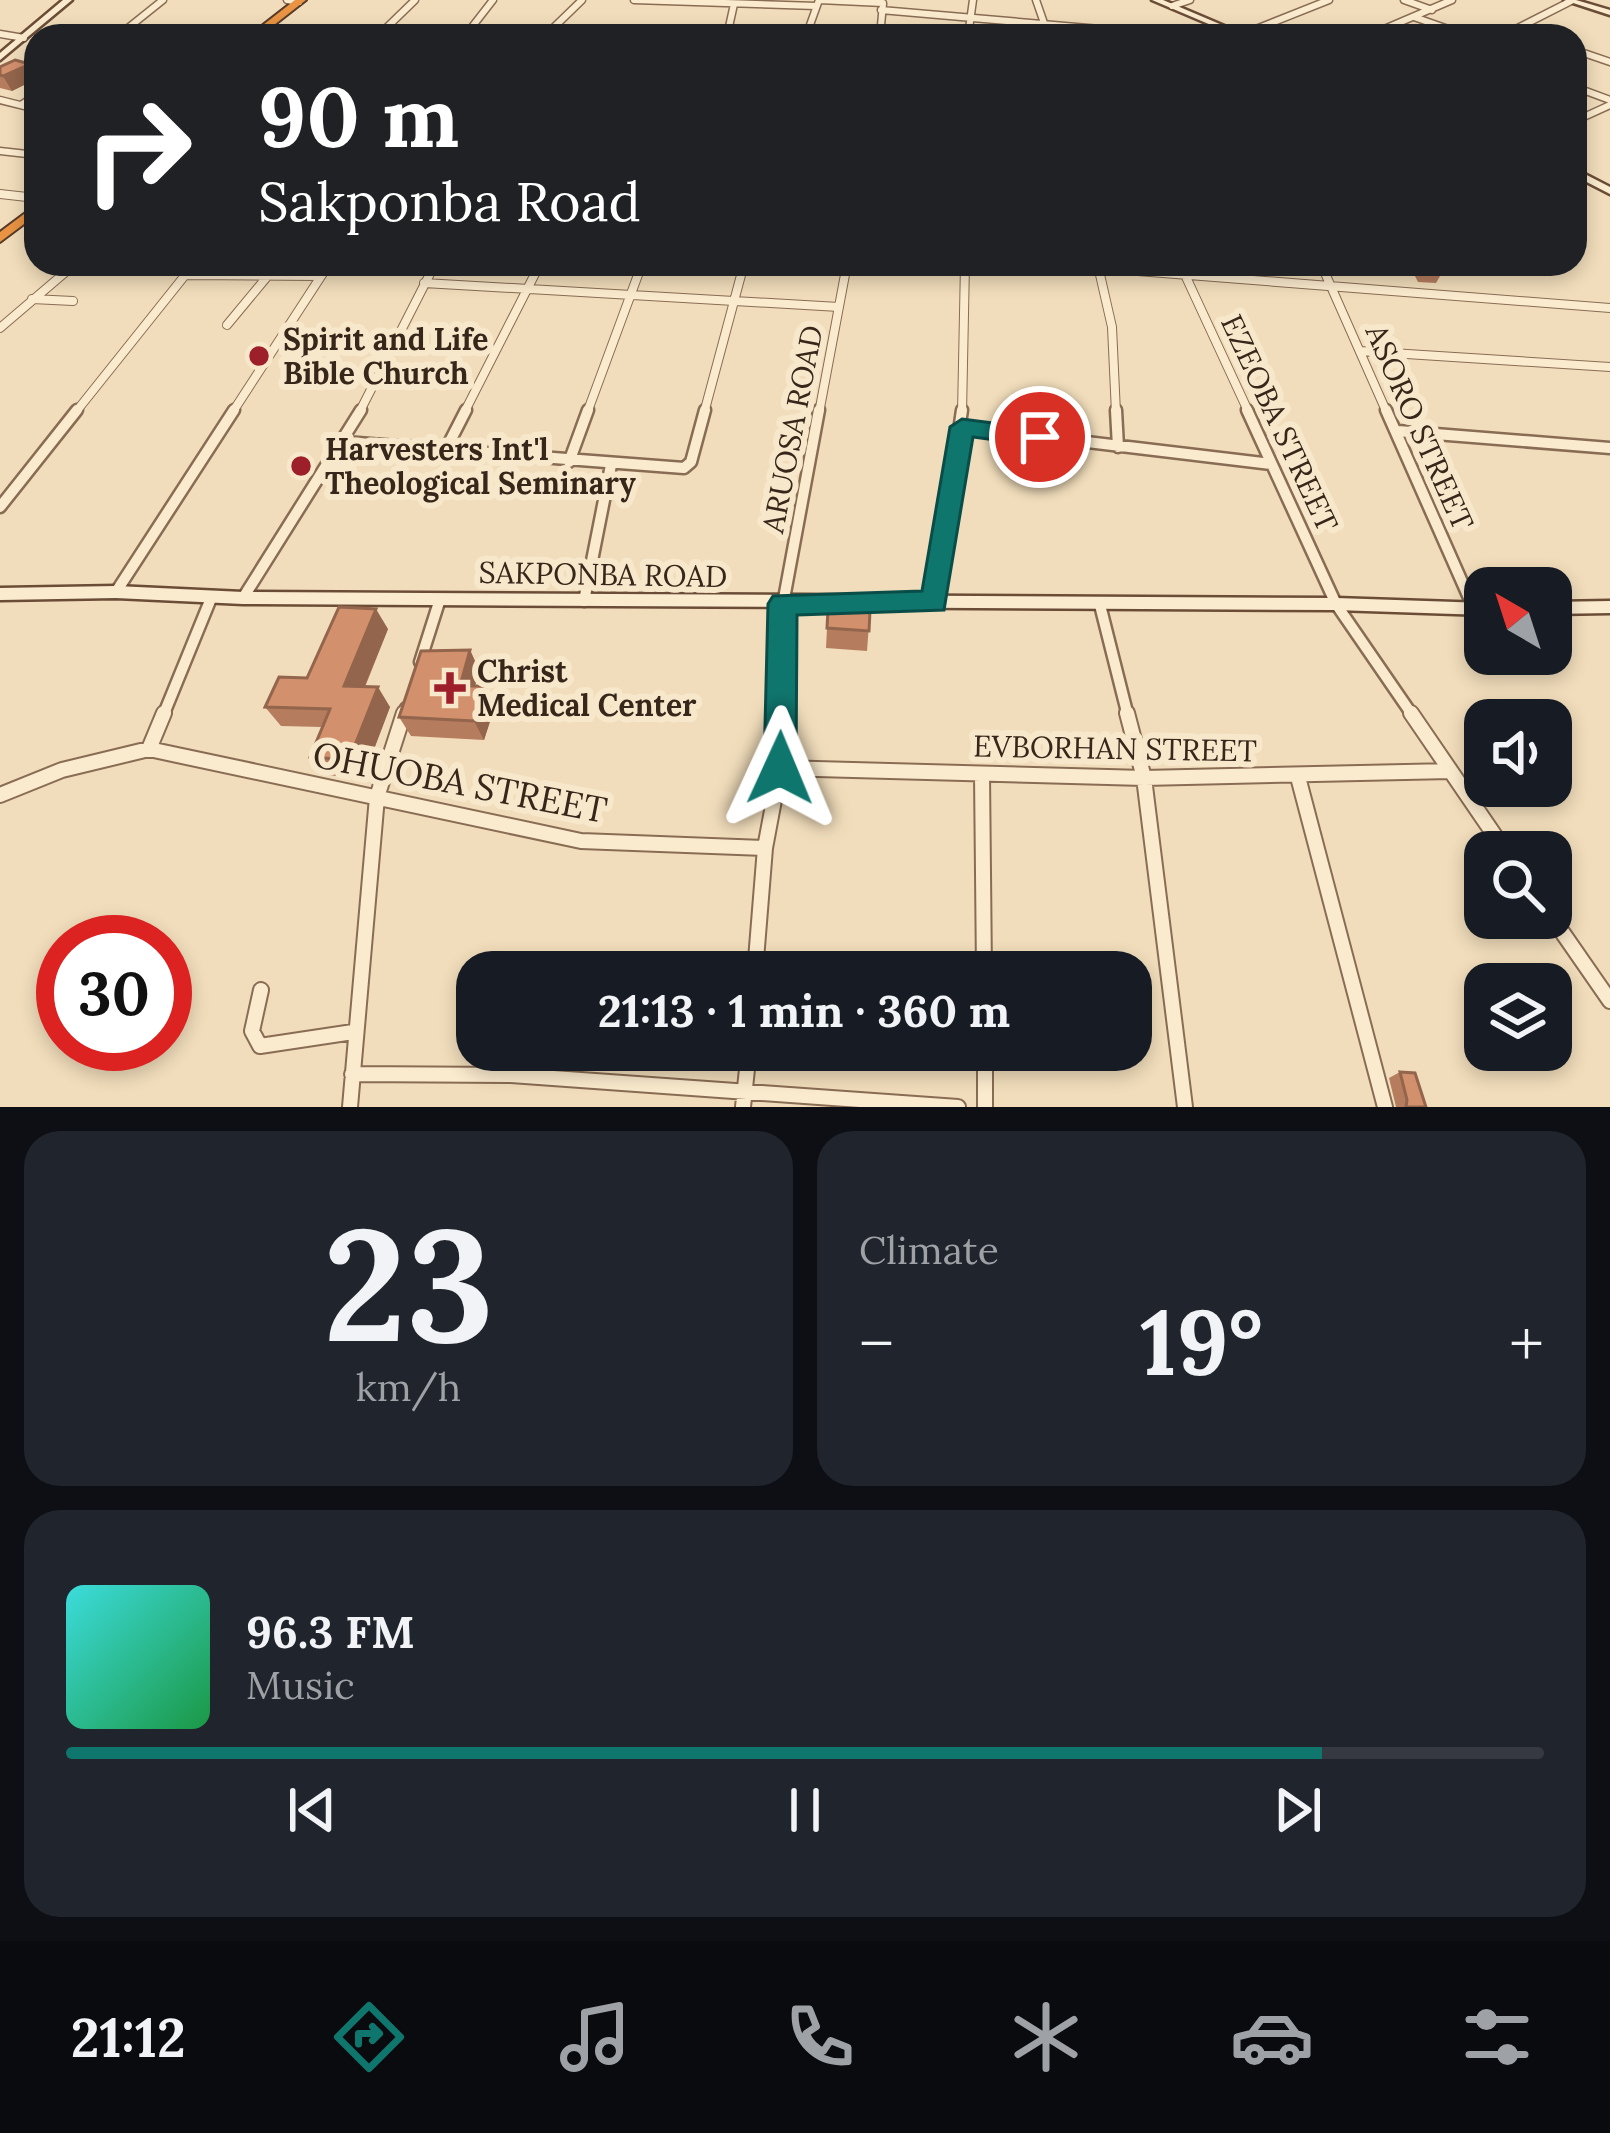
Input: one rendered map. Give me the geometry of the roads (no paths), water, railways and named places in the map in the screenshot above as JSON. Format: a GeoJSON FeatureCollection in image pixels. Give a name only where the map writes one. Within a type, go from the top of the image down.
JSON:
{"type":"FeatureCollection","features":[{"type":"Feature","properties":{"kind":"highway"},"geometry":{"type":"LineString","coordinates":[[273,24],[299,1]]}},
{"type":"Feature","properties":{"kind":"highway"},"geometry":{"type":"LineString","coordinates":[[0,243],[24,220]]}},
{"type":"Feature","properties":{"kind":"main road"},"geometry":{"type":"LineString","coordinates":[[40,24],[68,0]]}},
{"type":"Feature","properties":{"kind":"main road"},"geometry":{"type":"LineString","coordinates":[[1156,0],[1215,24]]}},
{"type":"Feature","properties":{"kind":"main road"},"geometry":{"type":"LineString","coordinates":[[1572,0],[1610,12]]}},
{"type":"Feature","properties":{"kind":"main road"},"geometry":{"type":"LineString","coordinates":[[0,57],[24,38]]}},
{"type":"Feature","properties":{"kind":"main road","name":"SAKPONBA ROAD"},"geometry":{"type":"LineString","coordinates":[[0,595],[116,592],[244,598],[934,602]]}},
{"type":"Feature","properties":{"kind":"main road","name":"SAKPONBA ROAD"},"geometry":{"type":"LineString","coordinates":[[934,602],[930,605],[1336,604],[1464,608]]}},
{"type":"Feature","properties":{"kind":"main road"},"geometry":{"type":"LineString","coordinates":[[1572,608],[1608,609]]}},
{"type":"Feature","properties":{"kind":"street"},"geometry":{"type":"LineString","coordinates":[[133,24],[163,0]]}},
{"type":"Feature","properties":{"kind":"street"},"geometry":{"type":"LineString","coordinates":[[390,24],[415,0]]}},
{"type":"Feature","properties":{"kind":"street"},"geometry":{"type":"LineString","coordinates":[[474,24],[493,0]]}},
{"type":"Feature","properties":{"kind":"street"},"geometry":{"type":"LineString","coordinates":[[556,24],[582,0]]}},
{"type":"Feature","properties":{"kind":"street"},"geometry":{"type":"LineString","coordinates":[[634,0],[882,4],[1055,24]]}},
{"type":"Feature","properties":{"kind":"street"},"geometry":{"type":"LineString","coordinates":[[971,24],[973,0]]}},
{"type":"Feature","properties":{"kind":"street"},"geometry":{"type":"LineString","coordinates":[[1036,0],[1044,23]]}},
{"type":"Feature","properties":{"kind":"street"},"geometry":{"type":"LineString","coordinates":[[1172,6],[1190,0]]}},
{"type":"Feature","properties":{"kind":"street"},"geometry":{"type":"LineString","coordinates":[[1269,24],[1329,0]]}},
{"type":"Feature","properties":{"kind":"street"},"geometry":{"type":"LineString","coordinates":[[1404,0],[1432,10]]}},
{"type":"Feature","properties":{"kind":"street"},"geometry":{"type":"LineString","coordinates":[[1397,24],[1452,0]]}},
{"type":"Feature","properties":{"kind":"street"},"geometry":{"type":"LineString","coordinates":[[1526,24],[1572,0]]}},
{"type":"Feature","properties":{"kind":"street"},"geometry":{"type":"LineString","coordinates":[[1414,17],[1434,24]]}},
{"type":"Feature","properties":{"kind":"street"},"geometry":{"type":"LineString","coordinates":[[0,34],[24,38]]}},
{"type":"Feature","properties":{"kind":"street"},"geometry":{"type":"LineString","coordinates":[[0,100],[24,106]]}},
{"type":"Feature","properties":{"kind":"street"},"geometry":{"type":"LineString","coordinates":[[0,328],[60,276]]}},
{"type":"Feature","properties":{"kind":"street"},"geometry":{"type":"LineString","coordinates":[[0,507],[185,276]]}},
{"type":"Feature","properties":{"kind":"street"},"geometry":{"type":"LineString","coordinates":[[213,276],[321,276]]}},
{"type":"Feature","properties":{"kind":"street"},"geometry":{"type":"LineString","coordinates":[[116,592],[321,276]]}},
{"type":"Feature","properties":{"kind":"street"},"geometry":{"type":"LineString","coordinates":[[244,598],[345,442],[428,276]]}},
{"type":"Feature","properties":{"kind":"street"},"geometry":{"type":"LineString","coordinates":[[445,451],[534,276]]}},
{"type":"Feature","properties":{"kind":"street"},"geometry":{"type":"LineString","coordinates":[[569,462],[638,276]]}},
{"type":"Feature","properties":{"kind":"street"},"geometry":{"type":"LineString","coordinates":[[345,442],[611,465],[687,466],[741,276]]}},
{"type":"Feature","properties":{"kind":"street","name":"ARUOSA ROAD"},"geometry":{"type":"LineString","coordinates":[[757,951],[764,848],[780,768],[783,604],[846,276]]}},
{"type":"Feature","properties":{"kind":"street"},"geometry":{"type":"LineString","coordinates":[[934,602],[962,427],[965,276]]}},
{"type":"Feature","properties":{"kind":"street"},"geometry":{"type":"LineString","coordinates":[[1100,276],[1112,327],[1118,447]]}},
{"type":"Feature","properties":{"kind":"street","name":"EZEOBA STREET"},"geometry":{"type":"LineString","coordinates":[[1185,276],[1336,604],[1492,831]]}},
{"type":"Feature","properties":{"kind":"street"},"geometry":{"type":"LineString","coordinates":[[1238,276],[1608,310]]}},
{"type":"Feature","properties":{"kind":"street","name":"ASORO STREET"},"geometry":{"type":"LineString","coordinates":[[1326,276],[1464,576]]}},
{"type":"Feature","properties":{"kind":"street"},"geometry":{"type":"LineString","coordinates":[[227,325],[266,278]]}},
{"type":"Feature","properties":{"kind":"street"},"geometry":{"type":"LineString","coordinates":[[424,283],[839,308]]}},
{"type":"Feature","properties":{"kind":"street"},"geometry":{"type":"LineString","coordinates":[[32,299],[73,302]]}},
{"type":"Feature","properties":{"kind":"street"},"geometry":{"type":"LineString","coordinates":[[1360,351],[1610,367]]}},
{"type":"Feature","properties":{"kind":"street"},"geometry":{"type":"LineString","coordinates":[[962,427],[1271,464]]}},
{"type":"Feature","properties":{"kind":"street"},"geometry":{"type":"LineString","coordinates":[[1398,431],[1610,448]]}},
{"type":"Feature","properties":{"kind":"street"},"geometry":{"type":"LineString","coordinates":[[584,601],[611,465]]}},
{"type":"Feature","properties":{"kind":"street"},"geometry":{"type":"LineString","coordinates":[[148,749],[212,596]]}},
{"type":"Feature","properties":{"kind":"street"},"geometry":{"type":"LineString","coordinates":[[350,1107],[377,796],[440,599]]}},
{"type":"Feature","properties":{"kind":"street"},"geometry":{"type":"LineString","coordinates":[[1100,605],[1144,778],[1185,1107]]}},
{"type":"Feature","properties":{"kind":"street","name":"OHUOBA STREET"},"geometry":{"type":"LineString","coordinates":[[0,795],[62,770],[148,749],[581,841],[764,848]]}},
{"type":"Feature","properties":{"kind":"street","name":"EVBORHAN STREET"},"geometry":{"type":"LineString","coordinates":[[780,768],[1144,778],[1450,771]]}},
{"type":"Feature","properties":{"kind":"street"},"geometry":{"type":"LineString","coordinates":[[982,774],[984,951]]}},
{"type":"Feature","properties":{"kind":"street"},"geometry":{"type":"LineString","coordinates":[[1298,777],[1384,1107]]}},
{"type":"Feature","properties":{"kind":"street"},"geometry":{"type":"LineString","coordinates":[[1567,939],[1610,1001]]}},
{"type":"Feature","properties":{"kind":"street"},"geometry":{"type":"LineString","coordinates":[[261,990],[252,1031],[260,1046],[353,1032]]}},
{"type":"Feature","properties":{"kind":"street"},"geometry":{"type":"LineString","coordinates":[[985,1071],[985,1107]]}},
{"type":"Feature","properties":{"kind":"street"},"geometry":{"type":"LineString","coordinates":[[352,1074],[511,1075],[744,1100],[958,1107]]}},
{"type":"Feature","properties":{"kind":"place","name":"Spirit and Life Bible Church"},"geometry":{"type":"Point","coordinates":[259,356]}},
{"type":"Feature","properties":{"kind":"place","name":"Harvesters Int'l Theological Seminary"},"geometry":{"type":"Point","coordinates":[301,466]}},
{"type":"Feature","properties":{"kind":"place","name":"Christ Medical Center"},"geometry":{"type":"Point","coordinates":[450,688]}}]}
